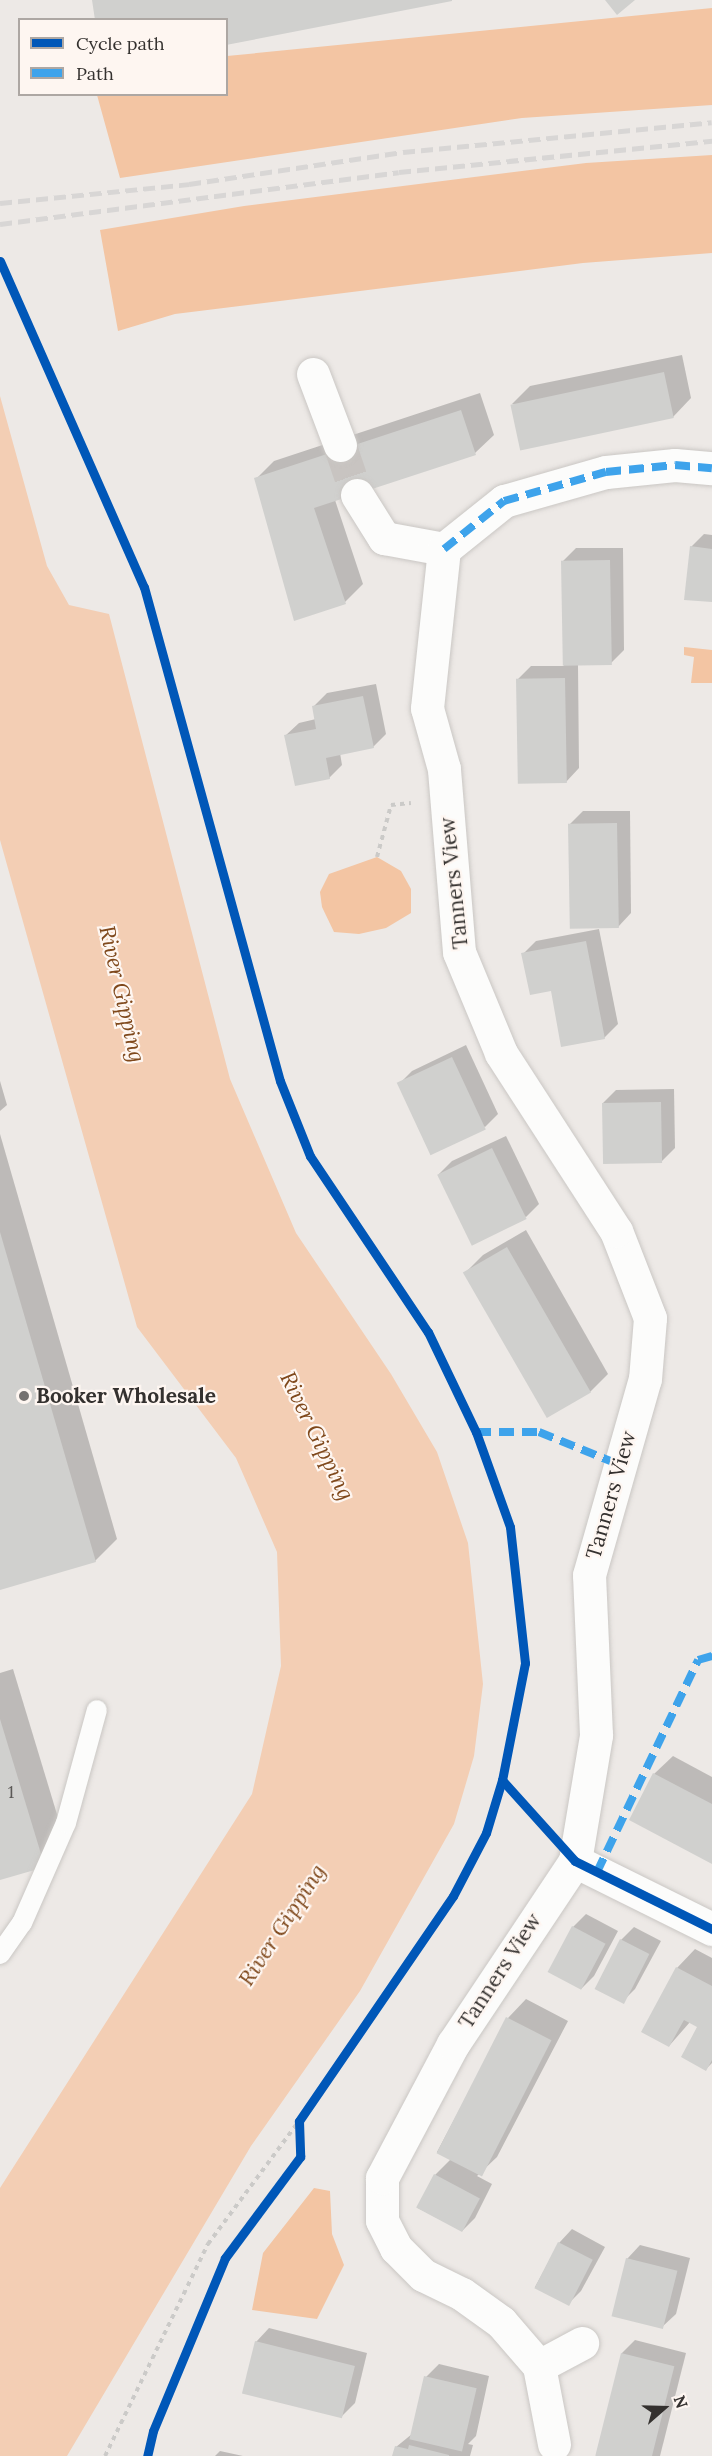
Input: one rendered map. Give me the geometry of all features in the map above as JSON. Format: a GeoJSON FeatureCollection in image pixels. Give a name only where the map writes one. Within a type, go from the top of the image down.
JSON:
{"type":"FeatureCollection","features":[{"type":"Feature","properties":{"kind":"street"},"geometry":{"type":"LineString","coordinates":[[313,374],[340,445]]}},
{"type":"Feature","properties":{"kind":"street"},"geometry":{"type":"LineString","coordinates":[[357,495],[384,538],[444,549],[504,501],[606,472],[675,465],[712,468]]}},
{"type":"Feature","properties":{"kind":"street","name":"Tanners View"},"geometry":{"type":"LineString","coordinates":[[444,549],[427,708],[444,769],[459,952],[501,1053],[616,1231],[650,1318],[645,1379],[589,1575],[596,1735],[575,1860],[453,2044],[382,2178],[382,2220],[396,2248],[423,2275],[462,2294],[501,2322],[539,2366],[554,2444]]}},
{"type":"Feature","properties":{"kind":"street"},"geometry":{"type":"LineString","coordinates":[[575,1860],[712,1929]]}},
{"type":"Feature","properties":{"kind":"street"},"geometry":{"type":"LineString","coordinates":[[539,2366],[582,2343]]}},
{"type":"Feature","properties":{"kind":"lane"},"geometry":{"type":"LineString","coordinates":[[0,1954],[22,1923],[66,1822],[97,1710]]}},
{"type":"Feature","properties":{"kind":"path"},"geometry":{"type":"LineString","coordinates":[[377,857],[391,806],[446,799]]}},
{"type":"Feature","properties":{"kind":"path"},"geometry":{"type":"LineString","coordinates":[[105,2456],[208,2244],[306,2111]]}},
{"type":"Feature","properties":{"kind":"path"},"geometry":{"type":"LineString","coordinates":[[299,2121],[300,2145]]}},
{"type":"Feature","properties":{"kind":"shaded area"},"geometry":{"type":"Polygon","coordinates":[[[712,8],[712,105],[522,118],[120,178],[97,96],[228,96],[228,56],[712,8]]]}},
{"type":"Feature","properties":{"kind":"shaded area"},"geometry":{"type":"Polygon","coordinates":[[[712,155],[712,253],[583,263],[175,314],[118,331],[100,230],[244,206],[586,163],[712,155]]]}},
{"type":"Feature","properties":{"kind":"shaded area"},"geometry":{"type":"Polygon","coordinates":[[[684,647],[712,650],[712,683],[691,683],[694,657],[684,655],[684,647]]]}},
{"type":"Feature","properties":{"kind":"shaded area"},"geometry":{"type":"Polygon","coordinates":[[[377,857],[401,871],[411,889],[411,913],[386,928],[359,934],[334,932],[322,907],[320,892],[329,874],[377,857]]]}},
{"type":"Feature","properties":{"kind":"shaded area"},"geometry":{"type":"Polygon","coordinates":[[[314,2188],[330,2191],[332,2234],[344,2265],[317,2319],[252,2310],[263,2253],[314,2188]]]}},
{"type":"Feature","properties":{"kind":"water","name":"River Gipping"},"geometry":{"type":"Polygon","coordinates":[[[0,396],[47,566],[69,605],[109,614],[230,1079],[296,1233],[391,1374],[437,1452],[468,1543],[483,1684],[474,1756],[454,1824],[360,1991],[251,2146],[67,2456],[0,2456],[0,2188],[252,1794],[281,1666],[277,1552],[236,1458],[137,1327],[0,840],[0,396]]]}},
{"type":"Feature","properties":{"kind":"building"},"geometry":{"type":"Polygon","coordinates":[[[92,0],[452,0],[228,45],[228,18],[95,18],[92,0]]]}},
{"type":"Feature","properties":{"kind":"building"},"geometry":{"type":"Polygon","coordinates":[[[605,0],[635,0],[617,15],[605,0]]]}},
{"type":"Feature","properties":{"kind":"building"},"geometry":{"type":"Polygon","coordinates":[[[664,372],[674,418],[520,451],[510,405],[664,372]]]}},
{"type":"Feature","properties":{"kind":"building"},"geometry":{"type":"Polygon","coordinates":[[[461,410],[476,455],[314,508],[346,604],[294,621],[254,478],[461,410]]]}},
{"type":"Feature","properties":{"kind":"building"},"geometry":{"type":"Polygon","coordinates":[[[690,546],[712,549],[712,602],[684,600],[690,546]]]}},
{"type":"Feature","properties":{"kind":"building"},"geometry":{"type":"Polygon","coordinates":[[[610,560],[612,665],[563,666],[561,561],[610,560]]]}},
{"type":"Feature","properties":{"kind":"building"},"geometry":{"type":"Polygon","coordinates":[[[565,678],[567,783],[518,784],[516,679],[565,678]]]}},
{"type":"Feature","properties":{"kind":"building"},"geometry":{"type":"Polygon","coordinates":[[[363,696],[374,748],[326,758],[330,779],[295,786],[284,735],[316,729],[312,706],[363,696]]]}},
{"type":"Feature","properties":{"kind":"building"},"geometry":{"type":"Polygon","coordinates":[[[617,823],[619,928],[570,929],[568,824],[617,823]]]}},
{"type":"Feature","properties":{"kind":"building"},"geometry":{"type":"Polygon","coordinates":[[[586,941],[605,1039],[561,1047],[551,991],[530,995],[521,953],[586,941]]]}},
{"type":"Feature","properties":{"kind":"building"},"geometry":{"type":"Polygon","coordinates":[[[452,1057],[486,1130],[431,1155],[397,1083],[452,1057]]]}},
{"type":"Feature","properties":{"kind":"building"},"geometry":{"type":"Polygon","coordinates":[[[661,1102],[662,1163],[603,1164],[602,1103],[661,1102]]]}},
{"type":"Feature","properties":{"kind":"building"},"geometry":{"type":"Polygon","coordinates":[[[492,1148],[527,1219],[472,1246],[437,1175],[492,1148]]]}},
{"type":"Feature","properties":{"kind":"building","name":"Booker Wholesale"},"geometry":{"type":"Polygon","coordinates":[[[0,1232],[96,1562],[0,1590],[0,1232]]]}},
{"type":"Feature","properties":{"kind":"building"},"geometry":{"type":"Polygon","coordinates":[[[507,1247],[591,1392],[547,1418],[463,1272],[507,1247]]]}},
{"type":"Feature","properties":{"kind":"building"},"geometry":{"type":"Polygon","coordinates":[[[0,1719],[45,1867],[0,1880],[0,1719]]]}},
{"type":"Feature","properties":{"kind":"building"},"geometry":{"type":"Polygon","coordinates":[[[653,1773],[712,1804],[712,1864],[629,1820],[653,1773]]]}},
{"type":"Feature","properties":{"kind":"building"},"geometry":{"type":"Polygon","coordinates":[[[572,1926],[606,1944],[581,1990],[548,1972],[572,1926]]]}},
{"type":"Feature","properties":{"kind":"building"},"geometry":{"type":"Polygon","coordinates":[[[620,1939],[649,1954],[624,2004],[595,1989],[620,1939]]]}},
{"type":"Feature","properties":{"kind":"building"},"geometry":{"type":"Polygon","coordinates":[[[676,1967],[712,1986],[712,2060],[706,2071],[681,2057],[697,2027],[684,2020],[669,2047],[641,2032],[676,1967]]]}},
{"type":"Feature","properties":{"kind":"building"},"geometry":{"type":"Polygon","coordinates":[[[506,2017],[551,2040],[482,2176],[437,2153],[506,2017]]]}},
{"type":"Feature","properties":{"kind":"building"},"geometry":{"type":"Polygon","coordinates":[[[434,2174],[480,2198],[462,2232],[416,2208],[434,2174]]]}},
{"type":"Feature","properties":{"kind":"building"},"geometry":{"type":"Polygon","coordinates":[[[558,2242],[593,2260],[569,2306],[534,2288],[558,2242]]]}},
{"type":"Feature","properties":{"kind":"building"},"geometry":{"type":"Polygon","coordinates":[[[626,2258],[677,2271],[663,2329],[611,2316],[626,2258]]]}},
{"type":"Feature","properties":{"kind":"building"},"geometry":{"type":"Polygon","coordinates":[[[255,2341],[355,2366],[342,2418],[242,2393],[255,2341]]]}},
{"type":"Feature","properties":{"kind":"building"},"geometry":{"type":"Polygon","coordinates":[[[621,2353],[674,2366],[652,2456],[595,2456],[621,2353]]]}},
{"type":"Feature","properties":{"kind":"building"},"geometry":{"type":"Polygon","coordinates":[[[424,2376],[477,2388],[462,2451],[409,2439],[424,2376]]]}},
{"type":"Feature","properties":{"kind":"building"},"geometry":{"type":"Polygon","coordinates":[[[409,2445],[449,2456],[392,2456],[395,2446],[408,2449],[409,2445]]]}},
{"type":"Feature","properties":{"kind":"tunnel"},"geometry":{"type":"LineString","coordinates":[[340,445],[357,495]]}},
{"type":"Feature","properties":{"kind":"railway"},"geometry":{"type":"LineString","coordinates":[[0,203],[189,184],[403,152],[712,122]]}},
{"type":"Feature","properties":{"kind":"railway"},"geometry":{"type":"LineString","coordinates":[[0,224],[399,172],[712,141]]}},
{"type":"Feature","properties":{"kind":"marked path"},"geometry":{"type":"LineString","coordinates":[[444,549],[504,501],[606,472],[675,465],[712,468]]}},
{"type":"Feature","properties":{"kind":"marked path"},"geometry":{"type":"LineString","coordinates":[[476,1432],[539,1432],[618,1464]]}},
{"type":"Feature","properties":{"kind":"marked path"},"geometry":{"type":"LineString","coordinates":[[597,1872],[698,1660],[712,1656]]}},
{"type":"Feature","properties":{"kind":"cycle path"},"geometry":{"type":"LineString","coordinates":[[0,261],[144,587],[280,1081],[310,1156],[428,1332],[476,1432],[510,1527],[525,1663],[502,1780],[486,1833],[453,1896],[299,2121],[300,2157],[225,2258],[153,2431],[147,2456]]}},
{"type":"Feature","properties":{"kind":"cycle path"},"geometry":{"type":"LineString","coordinates":[[502,1780],[575,1861],[712,1929]]}},
{"type":"Feature","properties":{"kind":"place","name":"Booker Wholesale"},"geometry":{"type":"Point","coordinates":[24,1396]}}]}
